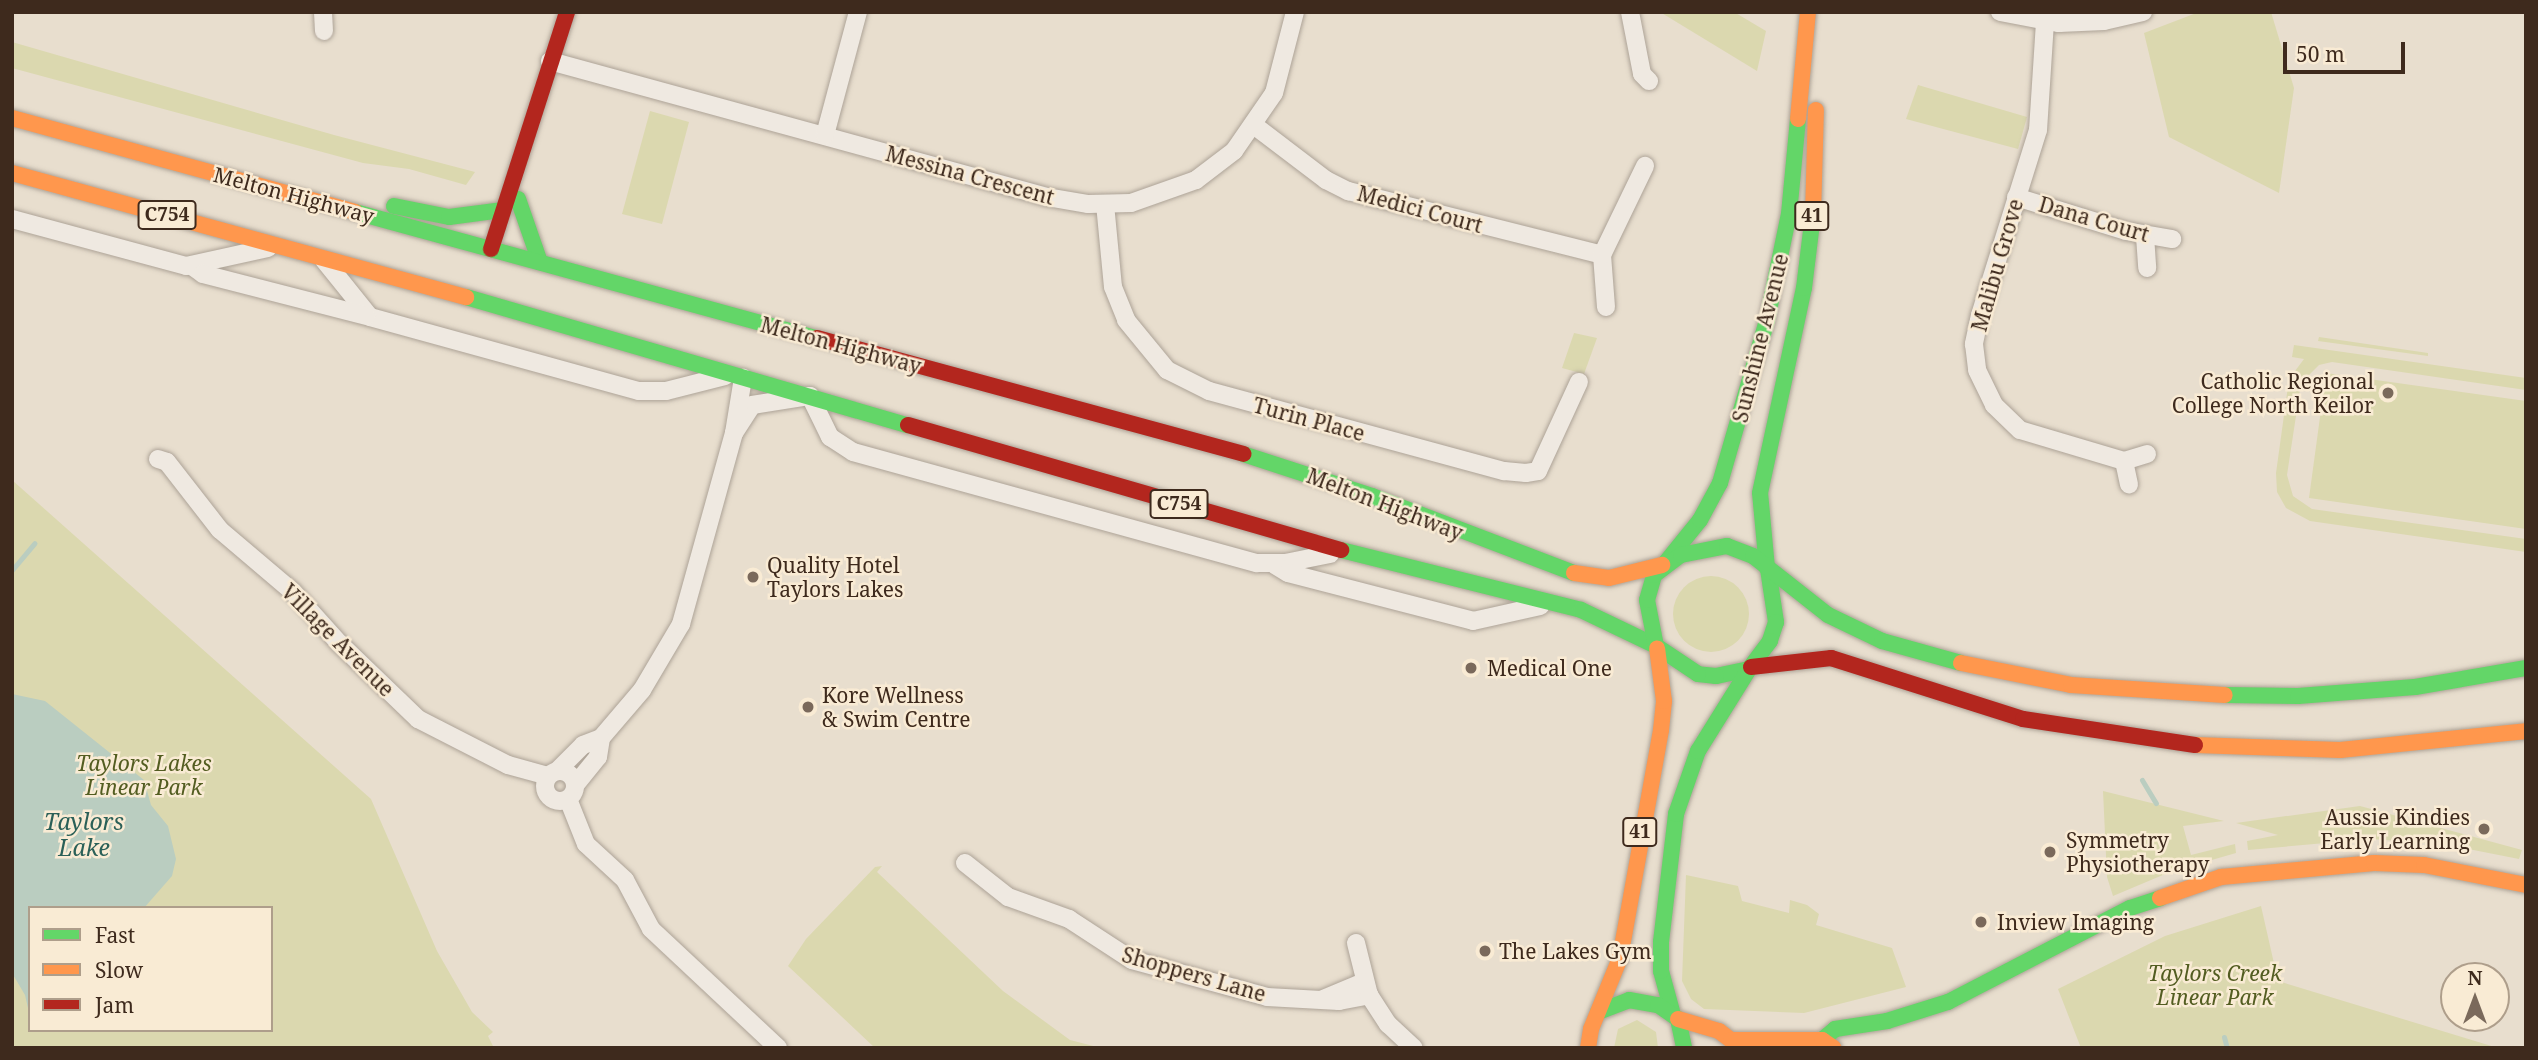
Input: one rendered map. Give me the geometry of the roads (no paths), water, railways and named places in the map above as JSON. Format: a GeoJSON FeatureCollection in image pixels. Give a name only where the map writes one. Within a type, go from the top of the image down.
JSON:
{"type":"FeatureCollection","features":[{"type":"Feature","properties":{"kind":"main road"},"geometry":{"type":"LineString","coordinates":[[495,257],[502,210],[521,164],[567,12]]}},
{"type":"Feature","properties":{"kind":"main road","name":"Sunshine Avenue"},"geometry":{"type":"LineString","coordinates":[[1664,564],[1700,520],[1725,471],[1767,320],[1789,214],[1808,12]]}},
{"type":"Feature","properties":{"kind":"main road","name":"Sunshine Avenue"},"geometry":{"type":"LineString","coordinates":[[1767,568],[1760,493],[1804,288],[1823,37]]}},
{"type":"Feature","properties":{"kind":"main road","name":"Melton Highway"},"geometry":{"type":"LineString","coordinates":[[12,118],[299,196],[495,257],[540,262],[1313,475],[1566,572],[1609,579],[1664,564]]}},
{"type":"Feature","properties":{"kind":"main road"},"geometry":{"type":"LineString","coordinates":[[495,257],[518,199],[521,164]]}},
{"type":"Feature","properties":{"kind":"main road","name":"C754"},"geometry":{"type":"LineString","coordinates":[[12,173],[322,258],[484,293],[738,376],[1348,552],[1599,616],[1656,647]]}},
{"type":"Feature","properties":{"kind":"main road"},"geometry":{"type":"LineString","coordinates":[[299,196],[348,195],[436,216],[502,210]]}},
{"type":"Feature","properties":{"kind":"main road"},"geometry":{"type":"LineString","coordinates":[[518,199],[540,262]]}},
{"type":"Feature","properties":{"kind":"main road"},"geometry":{"type":"LineString","coordinates":[[1664,564],[1706,548],[1727,546],[1753,556],[1828,615],[1882,641],[1967,666],[2071,685],[2175,695],[2298,696],[2405,689],[2526,668]]}},
{"type":"Feature","properties":{"kind":"main road","name":"41"},"geometry":{"type":"LineString","coordinates":[[1586,1045],[1620,958],[1661,730],[1664,701],[1647,600],[1664,564]]}},
{"type":"Feature","properties":{"kind":"main road","name":"41"},"geometry":{"type":"LineString","coordinates":[[1684,1048],[1661,957],[1664,889],[1676,814],[1698,751],[1770,641],[1776,622],[1767,568]]}},
{"type":"Feature","properties":{"kind":"main road"},"geometry":{"type":"LineString","coordinates":[[1656,647],[1698,674],[1716,676],[1802,658],[1831,658],[2024,719],[2099,735],[2195,746],[2361,750],[2526,731]]}},
{"type":"Feature","properties":{"kind":"main road"},"geometry":{"type":"LineString","coordinates":[[1598,1012],[1629,1000],[1719,1031],[1727,1044],[1828,1044],[1835,1029],[1931,1008],[2157,896],[2221,877],[2281,868],[2424,865],[2526,885]]}},
{"type":"Feature","properties":{"kind":"main road"},"geometry":{"type":"LineString","coordinates":[[2050,970],[2168,909],[2281,868]]}},
{"type":"Feature","properties":{"kind":"main road"},"geometry":{"type":"LineString","coordinates":[[1931,1008],[1946,1021]]}},
{"type":"Feature","properties":{"kind":"main road"},"geometry":{"type":"LineString","coordinates":[[1845,1048],[1851,1047]]}},
{"type":"Feature","properties":{"kind":"street"},"geometry":{"type":"LineString","coordinates":[[323,12],[324,31]]}},
{"type":"Feature","properties":{"kind":"street"},"geometry":{"type":"LineString","coordinates":[[825,135],[858,12]]}},
{"type":"Feature","properties":{"kind":"street","name":"Messina Crescent"},"geometry":{"type":"LineString","coordinates":[[550,61],[1047,197],[1105,204],[1152,198],[1196,180],[1234,150],[1255,127],[1280,79],[1295,12]]}},
{"type":"Feature","properties":{"kind":"street"},"geometry":{"type":"LineString","coordinates":[[1630,12],[1642,74],[1649,81]]}},
{"type":"Feature","properties":{"kind":"street"},"geometry":{"type":"LineString","coordinates":[[2000,12],[2045,22],[2104,21],[2143,12]]}},
{"type":"Feature","properties":{"kind":"street","name":"Malibu Grove"},"geometry":{"type":"LineString","coordinates":[[2045,22],[2043,103],[1976,330],[1975,356],[1981,382],[1994,405],[2020,429],[2124,461]]}},
{"type":"Feature","properties":{"kind":"street","name":"Medici Court"},"geometry":{"type":"LineString","coordinates":[[1255,127],[1326,180],[1348,191],[1602,255]]}},
{"type":"Feature","properties":{"kind":"street"},"geometry":{"type":"LineString","coordinates":[[1606,307],[1602,255],[1645,166]]}},
{"type":"Feature","properties":{"kind":"street","name":"Dana Court"},"geometry":{"type":"LineString","coordinates":[[2016,197],[2145,236],[2172,239]]}},
{"type":"Feature","properties":{"kind":"street","name":"Turin Place"},"geometry":{"type":"LineString","coordinates":[[1105,204],[1114,287],[1126,320],[1167,370],[1209,391],[1504,471],[1526,473],[1538,471],[1579,382]]}},
{"type":"Feature","properties":{"kind":"street"},"geometry":{"type":"LineString","coordinates":[[12,219],[193,267],[203,274],[639,391],[666,391],[738,376],[734,433],[681,624],[656,671],[601,738],[583,745],[553,773],[545,784],[550,797],[572,791],[598,757],[601,738]]}},
{"type":"Feature","properties":{"kind":"street"},"geometry":{"type":"LineString","coordinates":[[2145,236],[2147,268]]}},
{"type":"Feature","properties":{"kind":"street"},"geometry":{"type":"LineString","coordinates":[[193,267],[278,245]]}},
{"type":"Feature","properties":{"kind":"street"},"geometry":{"type":"LineString","coordinates":[[322,258],[370,317]]}},
{"type":"Feature","properties":{"kind":"street"},"geometry":{"type":"LineString","coordinates":[[734,433],[752,405],[810,396],[830,437],[846,449],[1274,564],[1288,573],[1474,621],[1550,603]]}},
{"type":"Feature","properties":{"kind":"street"},"geometry":{"type":"LineString","coordinates":[[2129,484],[2124,461],[2147,454]]}},
{"type":"Feature","properties":{"kind":"street","name":"Village Avenue"},"geometry":{"type":"LineString","coordinates":[[158,458],[166,462],[220,530],[293,592],[347,652],[418,719],[508,765],[553,773]]}},
{"type":"Feature","properties":{"kind":"street"},"geometry":{"type":"LineString","coordinates":[[1274,564],[1348,552]]}},
{"type":"Feature","properties":{"kind":"street"},"geometry":{"type":"LineString","coordinates":[[553,773],[568,772],[586,844],[625,880],[650,929],[778,1048]]}},
{"type":"Feature","properties":{"kind":"street","name":"Shoppers Lane"},"geometry":{"type":"LineString","coordinates":[[965,863],[1008,897],[1069,919],[1132,960],[1248,994],[1323,999],[1367,989]]}},
{"type":"Feature","properties":{"kind":"street"},"geometry":{"type":"LineString","coordinates":[[1356,943],[1367,989],[1388,1024],[1414,1048]]}},
{"type":"Feature","properties":{"kind":"water","name":"Taylors Lake"},"geometry":{"type":"Polygon","coordinates":[[[12,694],[45,701],[144,780],[151,805],[168,826],[176,859],[172,876],[146,906],[28,906],[28,1008],[25,995],[12,973],[12,694]]]}},
{"type":"Feature","properties":{"kind":"waterway"},"geometry":{"type":"LineString","coordinates":[[12,570],[35,543]]}},
{"type":"Feature","properties":{"kind":"waterway"},"geometry":{"type":"LineString","coordinates":[[2142,780],[2156,803]]}},
{"type":"Feature","properties":{"kind":"waterway"},"geometry":{"type":"LineString","coordinates":[[2224,1037],[2227,1048]]}},
{"type":"Feature","properties":{"kind":"place","name":"Catholic Regional College North Keilor"},"geometry":{"type":"Point","coordinates":[2388,393]}},
{"type":"Feature","properties":{"kind":"place","name":"Quality Hotel Taylors Lakes"},"geometry":{"type":"Point","coordinates":[753,577]}},
{"type":"Feature","properties":{"kind":"place","name":"Medical One"},"geometry":{"type":"Point","coordinates":[1471,668]}},
{"type":"Feature","properties":{"kind":"place","name":"Kore Wellness & Swim Centre"},"geometry":{"type":"Point","coordinates":[808,707]}},
{"type":"Feature","properties":{"kind":"place","name":"Aussie Kindies Early Learning"},"geometry":{"type":"Point","coordinates":[2484,829]}},
{"type":"Feature","properties":{"kind":"place","name":"Symmetry Physiotherapy"},"geometry":{"type":"Point","coordinates":[2050,852]}},
{"type":"Feature","properties":{"kind":"place","name":"Inview Imaging"},"geometry":{"type":"Point","coordinates":[1981,922]}},
{"type":"Feature","properties":{"kind":"place","name":"The Lakes Gym"},"geometry":{"type":"Point","coordinates":[1485,951]}},
{"type":"Feature","properties":{"kind":"park label","name":"Taylors Lakes Linear Park"},"geometry":{"type":"Point","coordinates":[144,775]}},
{"type":"Feature","properties":{"kind":"park label","name":"Taylors Creek Linear Park"},"geometry":{"type":"Point","coordinates":[2215,985]}}]}
